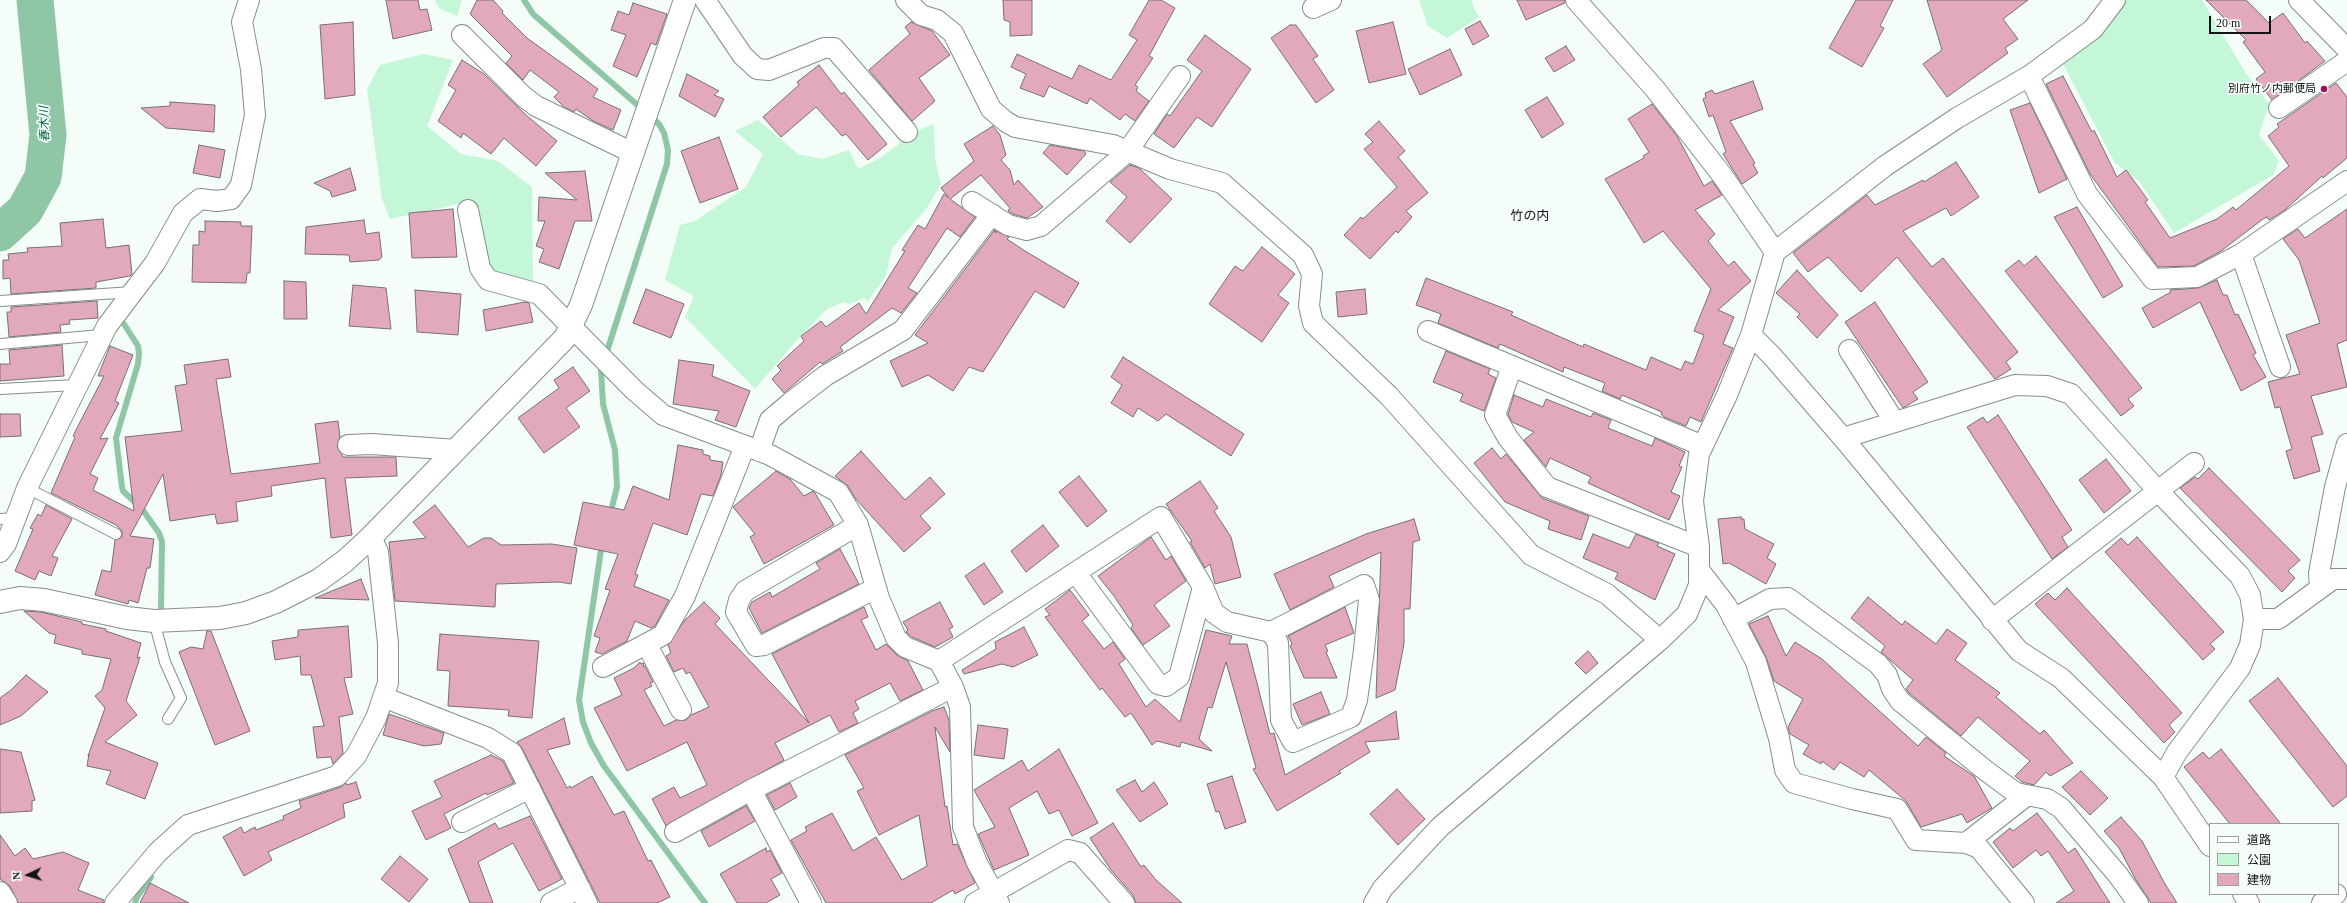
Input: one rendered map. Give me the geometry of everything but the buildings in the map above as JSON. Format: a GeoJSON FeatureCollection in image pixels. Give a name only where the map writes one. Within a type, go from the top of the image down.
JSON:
{"type":"FeatureCollection","features":[{"type":"Feature","properties":{"kind":"street"},"geometry":{"type":"LineString","coordinates":[[0,552],[6,544],[8,519],[27,488],[101,335],[155,263],[183,213],[200,200],[217,201],[231,199],[241,185],[256,115],[251,70],[242,22],[249,0]]}},
{"type":"Feature","properties":{"kind":"street"},"geometry":{"type":"LineString","coordinates":[[0,602],[20,598],[44,600],[127,618],[154,621],[220,618],[266,606],[325,576],[371,537],[552,354],[571,328],[581,305],[685,0]]}},
{"type":"Feature","properties":{"kind":"street"},"geometry":{"type":"LineString","coordinates":[[705,0],[743,56],[757,69],[769,70],[824,48],[834,48],[907,132]]}},
{"type":"Feature","properties":{"kind":"street"},"geometry":{"type":"LineString","coordinates":[[906,0],[921,15],[937,20],[953,33],[991,109],[1005,121],[1016,127],[1113,145],[1170,169],[1222,183],[1303,255],[1312,274],[1308,306],[1313,323],[1389,396],[1531,555],[1607,594],[1660,640]]}},
{"type":"Feature","properties":{"kind":"street"},"geometry":{"type":"LineString","coordinates":[[1576,0],[1655,88],[1722,175],[1774,252]]}},
{"type":"Feature","properties":{"kind":"street"},"geometry":{"type":"LineString","coordinates":[[1374,903],[1383,888],[1440,827],[1660,640],[1687,614],[1699,585],[1699,547],[1693,501],[1699,454],[1727,395],[1751,335],[1774,252],[1885,166],[1957,118],[2029,76],[2092,29],[2115,0]]}},
{"type":"Feature","properties":{"kind":"street"},"geometry":{"type":"LineString","coordinates":[[2299,0],[2347,49]]}},
{"type":"Feature","properties":{"kind":"street"},"geometry":{"type":"LineString","coordinates":[[462,35],[523,96],[536,106],[633,153]]}},
{"type":"Feature","properties":{"kind":"street"},"geometry":{"type":"LineString","coordinates":[[2279,108],[2347,61]]}},
{"type":"Feature","properties":{"kind":"street"},"geometry":{"type":"LineString","coordinates":[[972,202],[1008,225],[1027,230],[1041,226],[1127,152],[1180,76]]}},
{"type":"Feature","properties":{"kind":"street"},"geometry":{"type":"LineString","coordinates":[[2029,76],[2087,194],[2153,279],[2197,277],[2241,254],[2347,182]]}},
{"type":"Feature","properties":{"kind":"street"},"geometry":{"type":"LineString","coordinates":[[468,210],[480,268],[488,280],[539,294],[634,390],[663,415],[752,449],[838,492],[858,525],[876,588],[896,638],[905,647],[939,661],[953,687],[960,707],[963,827],[977,863],[996,898]]}},
{"type":"Feature","properties":{"kind":"street"},"geometry":{"type":"LineString","coordinates":[[603,668],[663,635],[685,596],[752,449],[770,420],[824,376],[903,330],[992,214]]}},
{"type":"Feature","properties":{"kind":"street"},"geometry":{"type":"LineString","coordinates":[[2241,254],[2280,367]]}},
{"type":"Feature","properties":{"kind":"street"},"geometry":{"type":"LineString","coordinates":[[1428,331],[1703,446]]}},
{"type":"Feature","properties":{"kind":"street"},"geometry":{"type":"LineString","coordinates":[[1751,335],[1843,438],[2019,651],[2060,678],[2163,777],[2209,845]]}},
{"type":"Feature","properties":{"kind":"street"},"geometry":{"type":"LineString","coordinates":[[1849,350],[1894,421]]}},
{"type":"Feature","properties":{"kind":"street"},"geometry":{"type":"LineString","coordinates":[[1512,366],[1495,415],[1508,438],[1547,486],[1699,547]]}},
{"type":"Feature","properties":{"kind":"street"},"geometry":{"type":"LineString","coordinates":[[1843,438],[1894,421],[2015,385],[2047,386],[2071,394],[2158,491],[2240,576],[2250,595],[2254,619],[2250,645],[2240,668],[2177,752],[2163,777]]}},
{"type":"Feature","properties":{"kind":"street"},"geometry":{"type":"LineString","coordinates":[[348,445],[370,444],[457,450]]}},
{"type":"Feature","properties":{"kind":"street"},"geometry":{"type":"LineString","coordinates":[[2320,588],[2319,573],[2335,487],[2347,444]]}},
{"type":"Feature","properties":{"kind":"street"},"geometry":{"type":"LineString","coordinates":[[1992,620],[2194,463]]}},
{"type":"Feature","properties":{"kind":"street"},"geometry":{"type":"LineString","coordinates":[[939,661],[1162,517],[1203,587],[1214,613],[1227,622],[1272,632],[1364,585],[1369,600],[1357,700],[1351,717],[1293,742],[1281,720],[1278,643],[1272,632]]}},
{"type":"Feature","properties":{"kind":"street"},"geometry":{"type":"LineString","coordinates":[[858,525],[745,591],[739,600],[736,612],[756,646],[764,645],[876,588]]}},
{"type":"Feature","properties":{"kind":"street"},"geometry":{"type":"LineString","coordinates":[[115,903],[158,852],[188,825],[337,776],[356,756],[376,718],[388,683],[388,643],[378,552],[371,537]]}},
{"type":"Feature","properties":{"kind":"street"},"geometry":{"type":"LineString","coordinates":[[1699,570],[1726,605],[1756,662],[1779,738],[1785,770],[1794,783],[1852,799],[1897,809],[1916,840],[1966,843],[1979,848],[2024,903]]}},
{"type":"Feature","properties":{"kind":"street"},"geometry":{"type":"LineString","coordinates":[[1076,573],[1158,684],[1166,686],[1179,677],[1203,587]]}},
{"type":"Feature","properties":{"kind":"street"},"geometry":{"type":"LineString","coordinates":[[2254,619],[2278,619],[2334,579],[2347,579]]}},
{"type":"Feature","properties":{"kind":"street"},"geometry":{"type":"LineString","coordinates":[[1733,619],[1770,599],[1788,598],[1878,664],[1887,675],[1892,689],[1900,701],[2016,793],[2047,799],[2061,808],[2118,875],[2138,903]]}},
{"type":"Feature","properties":{"kind":"street"},"geometry":{"type":"LineString","coordinates":[[647,645],[681,710]]}},
{"type":"Feature","properties":{"kind":"street"},"geometry":{"type":"LineString","coordinates":[[676,832],[750,790],[953,687]]}},
{"type":"Feature","properties":{"kind":"street"},"geometry":{"type":"LineString","coordinates":[[383,697],[488,738],[512,753],[584,895],[551,903]]}},
{"type":"Feature","properties":{"kind":"street"},"geometry":{"type":"LineString","coordinates":[[462,822],[530,788]]}},
{"type":"Feature","properties":{"kind":"street"},"geometry":{"type":"LineString","coordinates":[[750,790],[811,903]]}},
{"type":"Feature","properties":{"kind":"street"},"geometry":{"type":"LineString","coordinates":[[1966,843],[2026,796]]}},
{"type":"Feature","properties":{"kind":"street"},"geometry":{"type":"LineString","coordinates":[[975,903],[996,898],[1068,850],[1074,850],[1080,853],[1124,903]]}},
{"type":"Feature","properties":{"kind":"street"},"geometry":{"type":"LineString","coordinates":[[0,892],[7,903]]}},
{"type":"Feature","properties":{"kind":"street"},"geometry":{"type":"LineString","coordinates":[[2244,895],[2250,903]]}},
{"type":"Feature","properties":{"kind":"street"},"geometry":{"type":"LineString","coordinates":[[2322,903],[2335,895]]}},
{"type":"Feature","properties":{"kind":"lane"},"geometry":{"type":"LineString","coordinates":[[0,301],[134,292]]}},
{"type":"Feature","properties":{"kind":"lane"},"geometry":{"type":"LineString","coordinates":[[0,344],[101,335]]}},
{"type":"Feature","properties":{"kind":"lane"},"geometry":{"type":"LineString","coordinates":[[0,389],[76,385]]}},
{"type":"Feature","properties":{"kind":"lane"},"geometry":{"type":"LineString","coordinates":[[27,488],[116,534]]}},
{"type":"Feature","properties":{"kind":"lane"},"geometry":{"type":"LineString","coordinates":[[154,621],[165,662],[181,698],[168,719]]}},
{"type":"Feature","properties":{"kind":"green space"},"geometry":{"type":"Polygon","coordinates":[[[435,0],[462,0],[457,16],[439,8],[435,0]]]}},
{"type":"Feature","properties":{"kind":"green space"},"geometry":{"type":"Polygon","coordinates":[[[1419,0],[1472,0],[1474,9],[1479,17],[1447,38],[1428,26],[1419,0]]]}},
{"type":"Feature","properties":{"kind":"green space"},"geometry":{"type":"Polygon","coordinates":[[[2121,0],[2202,0],[2245,72],[2269,104],[2259,135],[2279,161],[2273,175],[2174,233],[2139,181],[2115,163],[2063,64],[2071,49],[2121,0]]]}},
{"type":"Feature","properties":{"kind":"green space"},"geometry":{"type":"Polygon","coordinates":[[[423,54],[453,60],[427,126],[461,154],[498,161],[532,187],[533,285],[491,274],[473,201],[390,219],[382,199],[367,89],[380,65],[423,54]]]}},
{"type":"Feature","properties":{"kind":"green space"},"geometry":{"type":"Polygon","coordinates":[[[758,120],[798,154],[822,159],[849,150],[858,169],[880,158],[916,131],[934,124],[935,159],[941,184],[927,208],[892,248],[886,276],[868,301],[864,298],[850,304],[844,302],[827,309],[796,341],[755,389],[685,317],[694,296],[665,280],[680,225],[695,221],[746,187],[763,154],[735,131],[758,120]]]}},
{"type":"Feature","properties":{"kind":"waterway","name":"春木川"},"geometry":{"type":"LineString","coordinates":[[0,233],[25,210],[43,177],[48,135],[35,0]]}},
{"type":"Feature","properties":{"kind":"waterway"},"geometry":{"type":"LineString","coordinates":[[524,0],[533,14],[642,109]]}},
{"type":"Feature","properties":{"kind":"waterway"},"geometry":{"type":"LineString","coordinates":[[610,515],[617,487],[615,450],[603,404],[601,370],[667,164],[668,150],[664,133],[659,124],[649,115]]}},
{"type":"Feature","properties":{"kind":"waterway"},"geometry":{"type":"LineString","coordinates":[[124,324],[138,346],[139,353],[138,364],[116,438],[122,487],[123,491],[142,509],[159,533],[162,542],[161,608]]}},
{"type":"Feature","properties":{"kind":"waterway"},"geometry":{"type":"LineString","coordinates":[[602,543],[579,700],[583,722],[591,743],[604,766],[705,903]]}},
{"type":"Feature","properties":{"kind":"waterway"},"geometry":{"type":"LineString","coordinates":[[135,903],[137,897],[151,877]]}},
{"type":"Feature","properties":{"kind":"place","name":"別府竹ノ内郵便局"},"geometry":{"type":"Point","coordinates":[2324,89]}},
{"type":"Feature","properties":{"kind":"district","name":"竹の内"},"geometry":{"type":"Point","coordinates":[1530,217]}}]}
